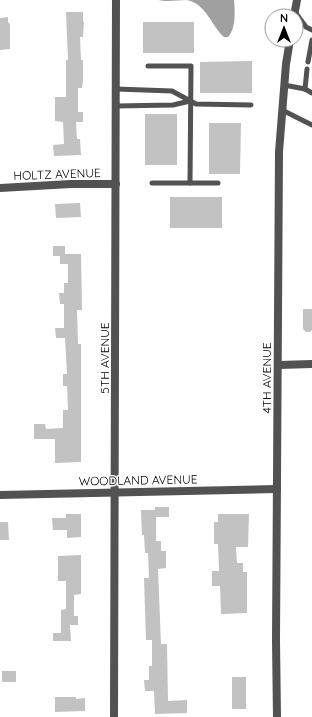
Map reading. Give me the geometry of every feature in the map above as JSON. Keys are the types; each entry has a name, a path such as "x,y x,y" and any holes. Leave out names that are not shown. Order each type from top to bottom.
{"street":[{"name":"5TH AVENUE","path":"114,717 114,492 116,462 116,0"},
{"name":"4TH AVENUE","path":"277,717 279,152 284,85 289,48"},
{"name":"HOLTZ AVENUE","path":"0,188 71,184 116,184"},
{"path":"279,365 312,364"},
{"name":"WOODLAND AVENUE","path":"0,495 277,489"}],"lane":[{"path":"308,62 312,40"},
{"path":"148,66 190,66 190,183"},
{"path":"305,89 307,69"},
{"path":"284,85 305,89 312,93"},
{"path":"116,89 172,91 196,104 251,105"},
{"path":"116,106 173,105 190,101"},
{"path":"282,110 312,125"},
{"path":"152,183 218,183"}],"shaded area":[{"path":"158,0 187,0 168,1"},
{"path":"187,0 234,0 235,14 231,34 228,37 224,37 204,10 194,2"}],"building":[{"path":"66,12 83,12 83,37 80,37 81,60 83,60 83,81 82,88 78,88 78,112 83,112 83,122 76,122 77,139 80,139 81,155 54,156 53,145 64,144 63,122 55,121 55,97 66,97 66,60 68,60"},
{"path":"8,17 8,22 10,24 10,49 0,50 0,18"},
{"path":"143,22 194,22 194,53 143,53"},
{"path":"252,61 252,93 200,93 200,62"},
{"path":"145,114 177,114 177,165 145,165"},
{"path":"209,123 241,123 240,174 209,174"},
{"path":"170,197 222,197 222,228 170,228"},
{"path":"80,203 81,217 56,218 55,204"},
{"path":"53,246 65,246 65,254 81,254 82,310 77,310 78,344 81,344 81,462 55,463 55,439 34,439 34,424 45,424 46,429 63,428 63,410 68,410 67,386 63,386 63,374 67,374 65,338 56,338 55,328 64,328 64,304 60,304 59,293 64,293 64,283 68,283 68,264 60,264 60,256 53,256"},
{"path":"303,309 312,309 312,330 310,332 306,332 303,329"},
{"path":"155,507 169,507 169,517 156,517 156,541 161,541 161,551 166,551 166,568 158,569 161,644 167,644 168,701 187,700 187,713 155,714 154,691 145,691 144,680 149,680 149,666 152,666 152,640 146,640 144,578 149,578 148,553 145,553 144,535 142,535 141,510 155,510"},
{"path":"66,514 81,514 81,537 67,538 67,530 53,530 52,518 66,518"},
{"path":"218,514 249,514 248,547 236,547 237,563 243,563 243,572 247,572 247,613 221,614 220,586 212,586 212,571 219,571 218,544 214,544 214,522 218,522"},
{"path":"0,522 8,522 9,540 0,540"},
{"path":"81,555 81,594 74,595 74,616 78,616 78,625 70,625 71,641 53,641 53,633 61,633 61,610 66,609 66,581 58,581 58,556"},
{"path":"2,671 16,671 16,682 2,682"},
{"path":"232,677 246,677 246,709 232,709"},
{"path":"55,697 76,697 76,699 85,698 85,711 55,712"}]}
